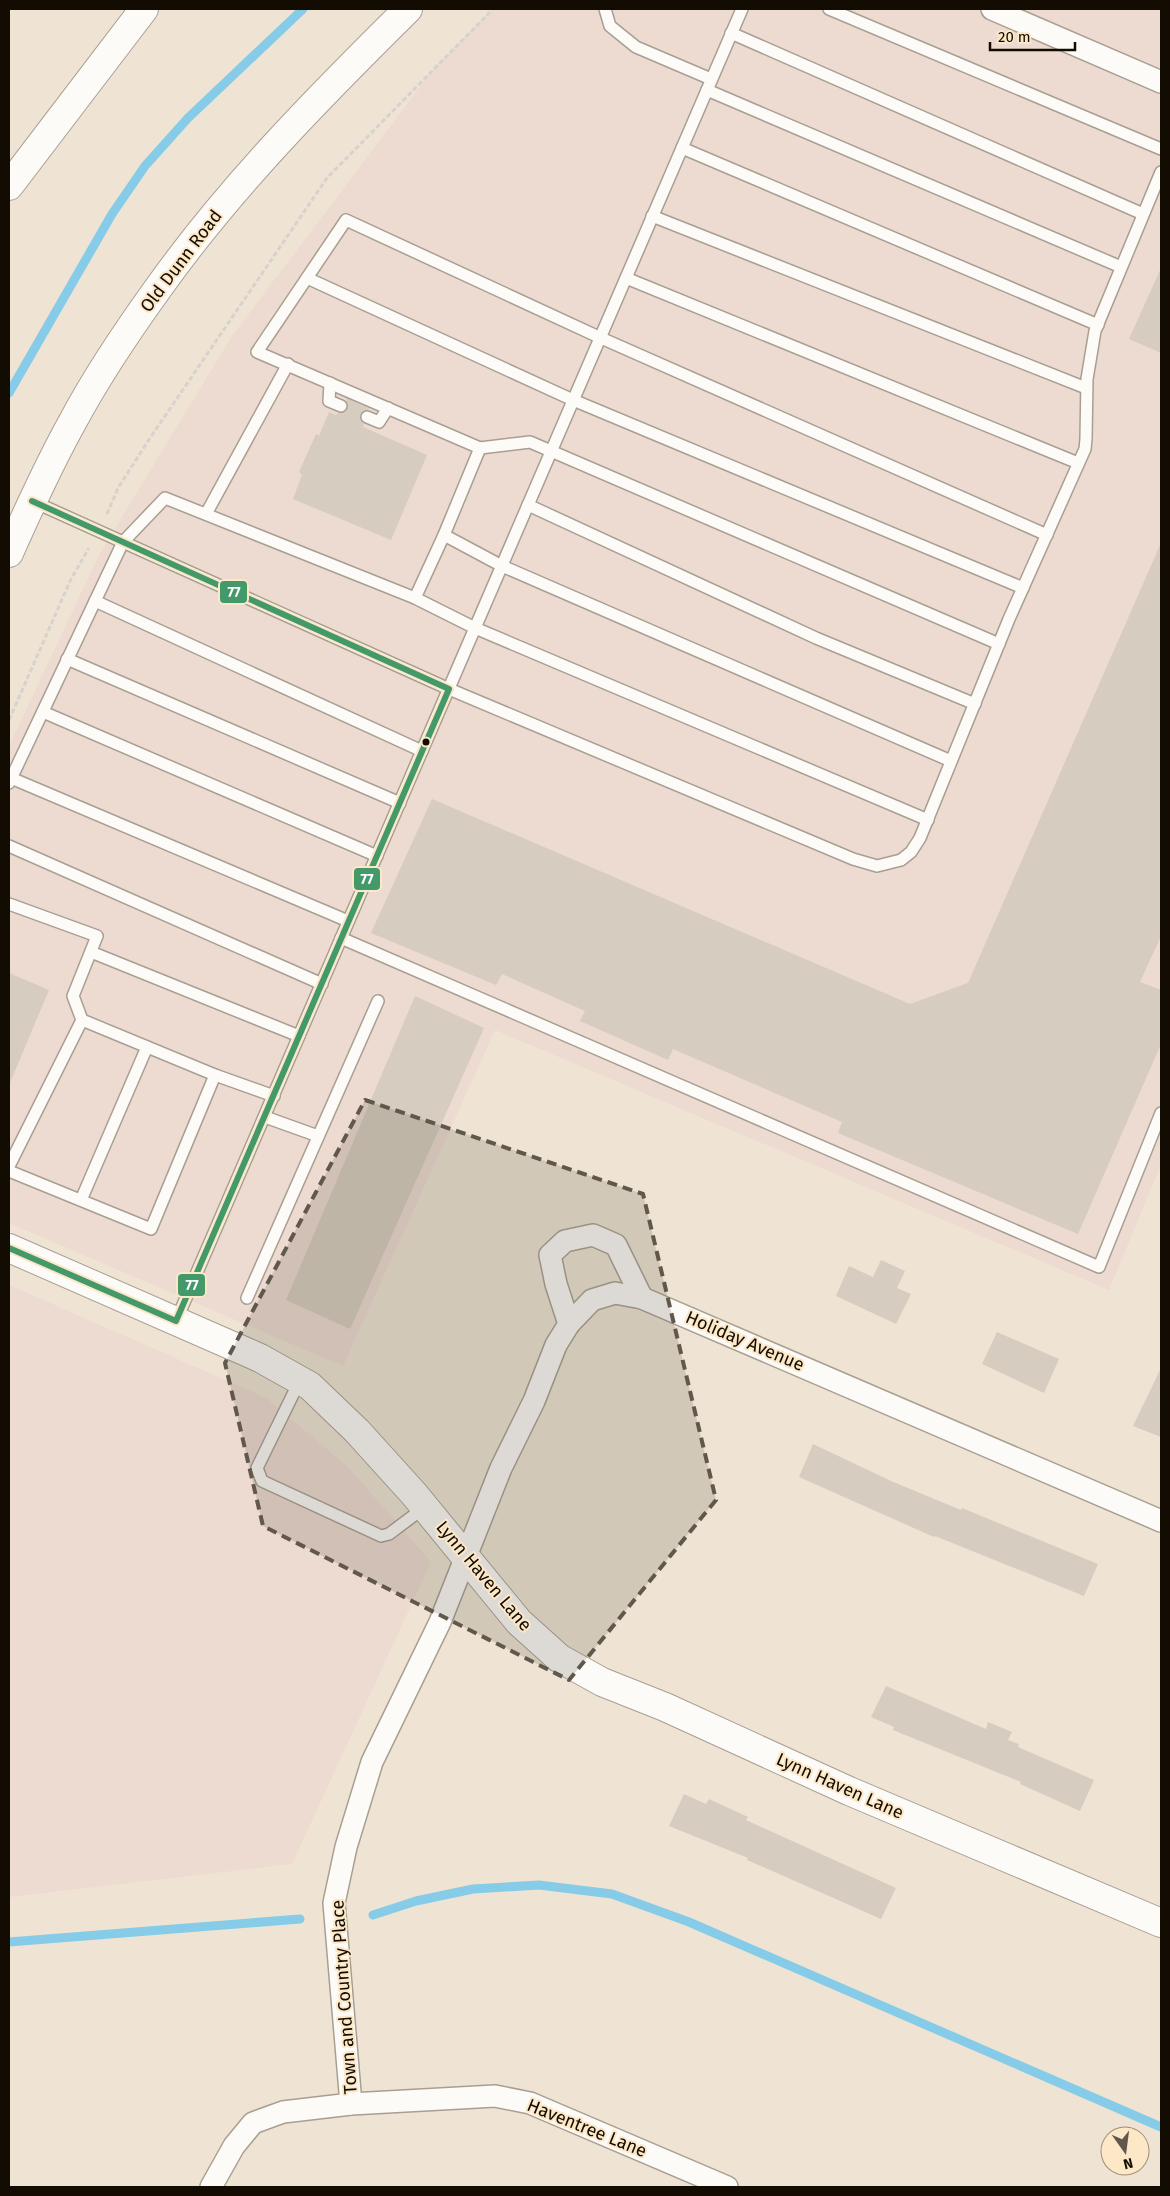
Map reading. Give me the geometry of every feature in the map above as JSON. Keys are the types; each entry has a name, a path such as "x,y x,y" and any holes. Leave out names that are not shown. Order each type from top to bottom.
{"street":[{"path":"9,186 144,9"},
{"name":"Old Dunn Road","path":"9,553 32,501 73,420 112,356 159,286 205,227 261,162 408,9"},
{"path":"992,9 1161,82"},
{"path":"568,1324 556,1284 550,1255 564,1241 593,1235 616,1245 642,1298"},
{"name":"Lynn Haven Lane","path":"9,1248 260,1358 310,1386 357,1431 425,1507 519,1622 559,1658 602,1682 664,1707 849,1791 1161,1923"},
{"name":"Holiday Avenue","path":"467,1558 501,1468 534,1400 556,1345 568,1324 592,1300 615,1293 642,1298 1161,1521"},
{"name":"Town and Country Place","path":"211,2187 234,2146 253,2123 283,2112 351,2104 334,1903 346,1847 372,1762 403,1694 440,1622 467,1558"},
{"name":"Haventree Lane","path":"351,2104 495,2096 530,2103 727,2187"}],"lane":[{"path":"605,9 610,26 636,47 711,79"},
{"path":"176,1321 742,9"},
{"path":"829,9 1161,149"},
{"path":"731,33 1143,214"},
{"path":"707,90 1121,266"},
{"path":"682,148 1098,325"},
{"path":"32,501 449,689 854,858 877,866 902,860 920,838 928,820 999,644 1078,463 1086,439 1086,388 1098,325 1161,172"},
{"path":"652,216 1086,388"},
{"path":"999,644 530,442 480,448 257,352 346,220 601,338 1047,535"},
{"path":"307,278 574,400 1023,588"},
{"path":"626,278 1078,463"},
{"path":"206,514 288,364"},
{"path":"330,383 328,401 341,406"},
{"path":"367,417 379,422 388,408"},
{"path":"415,598 444,535 480,448"},
{"path":"348,921 10,780 123,542 164,498 415,598 475,628 928,820"},
{"path":"528,505 816,638 975,704"},
{"path":"444,535 502,566 951,760"},
{"path":"95,601 422,751"},
{"path":"67,659 400,803"},
{"path":"43,712 377,856"},
{"path":"9,846 322,984"},
{"path":"9,904 97,936 73,996 82,1020 215,1075 274,1096"},
{"path":"341,938 1098,1267 1161,1113"},
{"path":"91,952 299,1036"},
{"path":"247,1298 378,1001"},
{"path":"9,1166 82,1020"},
{"path":"81,1200 147,1047"},
{"path":"9,1171 151,1229 215,1075"},
{"path":"264,1117 318,1136"},
{"path":"300,1380 257,1468 262,1481 381,1536 389,1534 425,1507"}],"path":[{"path":"113,504 118,488 150,438 327,178 493,9"},
{"path":"9,720 71,579 82,560"}],"highlighted area":[{"path":"365,1100 643,1194 716,1500 569,1680 263,1526 225,1363"}],"shaded area":[{"path":"493,9 1161,9 1161,1165 1109,1290 495,1030 343,1366 9,1223 9,746 100,553 232,336 432,71"},
{"path":"9,1285 266,1398 348,1467 431,1562 292,1864 9,1897"}],"building":[{"path":"1161,268 1161,353 1129,339"},
{"path":"346,398 370,409 363,411 360,415 361,421 364,424 363,427 427,455 391,540 293,499 302,475 299,472 316,434 319,436 329,412 336,415 346,412 348,406"},
{"path":"1161,543 1161,936 1140,982 1161,990 1161,1044 1078,1234 838,1133 842,1122 673,1049 668,1060 580,1021 585,1011 502,974 496,985 371,933 432,799 910,1004 968,983"},
{"path":"9,973 49,990 9,1085"},
{"path":"415,996 484,1028 350,1329 286,1300"},
{"path":"881,1260 905,1271 897,1288 911,1294 896,1324 836,1296 849,1266 873,1277"},
{"path":"997,1332 1059,1359 1044,1393 982,1364"},
{"path":"1161,1368 1161,1437 1133,1426"},
{"path":"813,1444 891,1481 1098,1564 1084,1596 934,1537 799,1477"},
{"path":"886,1686 986,1729 988,1722 1012,1732 1008,1740 1019,1744 1018,1747 1094,1780 1080,1811 1020,1784 1021,1782 893,1730 894,1727 871,1717"},
{"path":"684,1794 706,1804 709,1799 748,1817 746,1820 896,1888 881,1919 747,1860 748,1858 669,1826"}],"waterway":[{"path":"9,393 112,214 145,166 188,118 303,9"},
{"path":"373,1915 416,1901 473,1889 539,1885 612,1894 689,1922 1161,2127"},
{"path":"9,1942 300,1919"}],"transit line":[{"name":"77","path":"9,1248 176,1321 449,689 32,501"}]}
